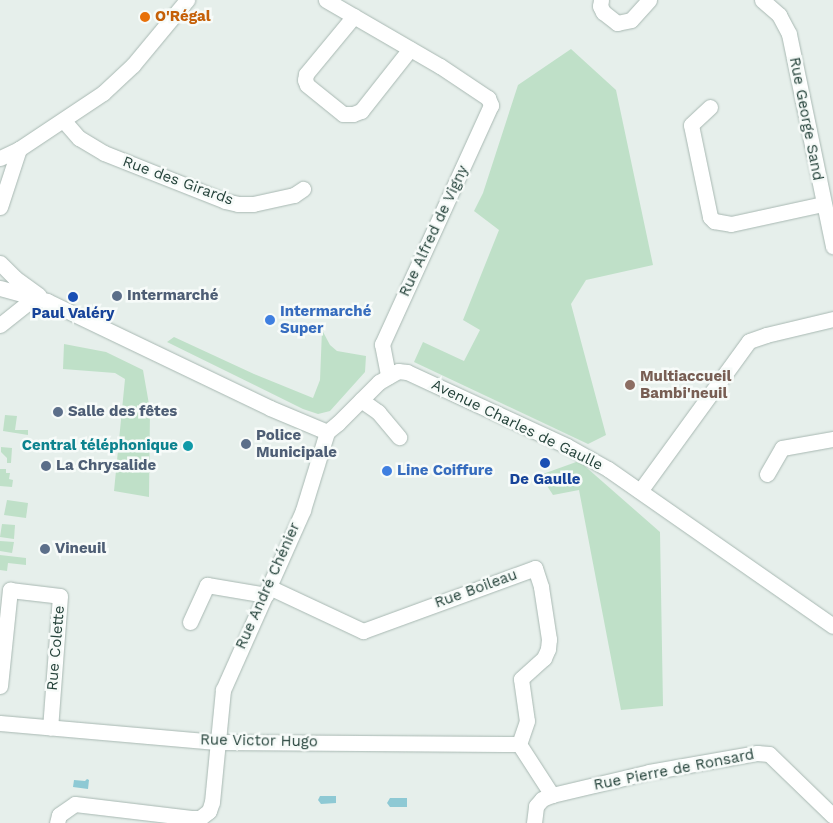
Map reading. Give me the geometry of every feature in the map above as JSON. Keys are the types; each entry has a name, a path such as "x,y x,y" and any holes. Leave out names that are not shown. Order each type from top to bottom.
{"street":[{"path":"0,158 19,149 90,104 128,70 187,0"},
{"path":"326,0 354,16 410,48 361,111 353,114 343,114 307,85 305,80 306,74 354,16"},
{"path":"601,0 600,6 603,12 617,23 631,20 649,0"},
{"name":"Rue George Sand","path":"762,0 779,15 789,34 833,247"},
{"name":"Rue Alfred de Vigny","path":"388,376 382,344 491,105 488,98 410,48"},
{"path":"710,107 691,125 710,217 714,221 731,224 823,204"},
{"name":"Rue des Girards","path":"64,121 78,138 104,153 225,201 238,204 253,204 294,195 303,189"},
{"path":"0,207 19,149"},
{"path":"0,263 40,300"},
{"path":"0,288 40,300 270,408 327,432 374,385 388,376"},
{"path":"0,325 40,300"},
{"path":"640,491 749,341 833,319"},
{"name":"Avenue Charles de Gaulle","path":"388,376 398,372 407,372 567,446 608,469 833,626"},
{"path":"361,400 378,412 399,437"},
{"name":"Rue André Chénier","path":"126,817 200,818 209,811 212,802 219,742 223,690 303,510 327,432"},
{"path":"767,474 782,448 833,439"},
{"name":"Rue Boileau","path":"268,591 363,631 535,568 541,587 549,639 548,649 544,658 521,679 527,721 519,744"},
{"path":"190,622 207,585 268,591"},
{"name":"Rue Colette","path":"0,686 10,590 60,596 50,728"},
{"name":"Rue Victor Hugo","path":"0,724 219,742 519,744"},
{"path":"519,744 552,795 542,799 536,806 533,813 534,823"},
{"name":"Rue Pierre de Ronsard","path":"552,795 649,772 749,755 769,754 833,816"},
{"path":"57,823 59,815 76,804 126,817"}],"green space":[{"path":"571,49 616,90 653,265 586,280 571,304 606,435 588,444 414,362 423,342 464,361 480,330 463,320 499,230 474,211 483,193 518,85"},
{"path":"322,330 330,345 337,351 366,356 365,372 330,411 318,414 303,409 167,342 174,337 254,374 313,398 320,380"},
{"path":"64,344 106,352 143,370 150,410 149,497 114,491 125,379 115,373 63,369"},
{"path":"5,415 17,416 15,430 28,430 28,435 3,431"},
{"path":"1,447 12,448 11,463 7,463 7,458 1,452"},
{"path":"579,461 660,532 663,706 621,710 579,490 553,495 540,475"},
{"path":"0,469 6,469 6,473 10,473 9,479 13,480 12,487 0,486"},
{"path":"7,500 28,503 26,518 4,515"},
{"path":"2,524 15,525 14,539 0,537"},
{"path":"0,541 14,542 12,553 0,551"},
{"path":"0,555 26,558 26,565 8,563 7,571 0,570"}],"water":[{"path":"74,780 85,781 89,780 88,789 73,787"},
{"path":"320,796 336,796 336,803 321,804 318,800"},
{"path":"390,798 407,798 407,807 390,807 387,803"}],"place":[{"name":"O'Régal","path":"145,17"},
{"name":"Intermarché","path":"117,296"},
{"name":"Paul Valéry","path":"73,297"},
{"name":"Intermarché Super","path":"270,320"},
{"name":"Multiaccueil Bambi'neuil","path":"630,385"},
{"name":"Salle des fêtes","path":"58,412"},
{"name":"Police Municipale","path":"246,444"},
{"name":"Central téléphonique","path":"188,446"},
{"name":"De Gaulle","path":"545,463"},
{"name":"La Chrysalide","path":"46,466"},
{"name":"Line Coiffure","path":"387,471"},
{"name":"Vineuil","path":"45,549"}]}
